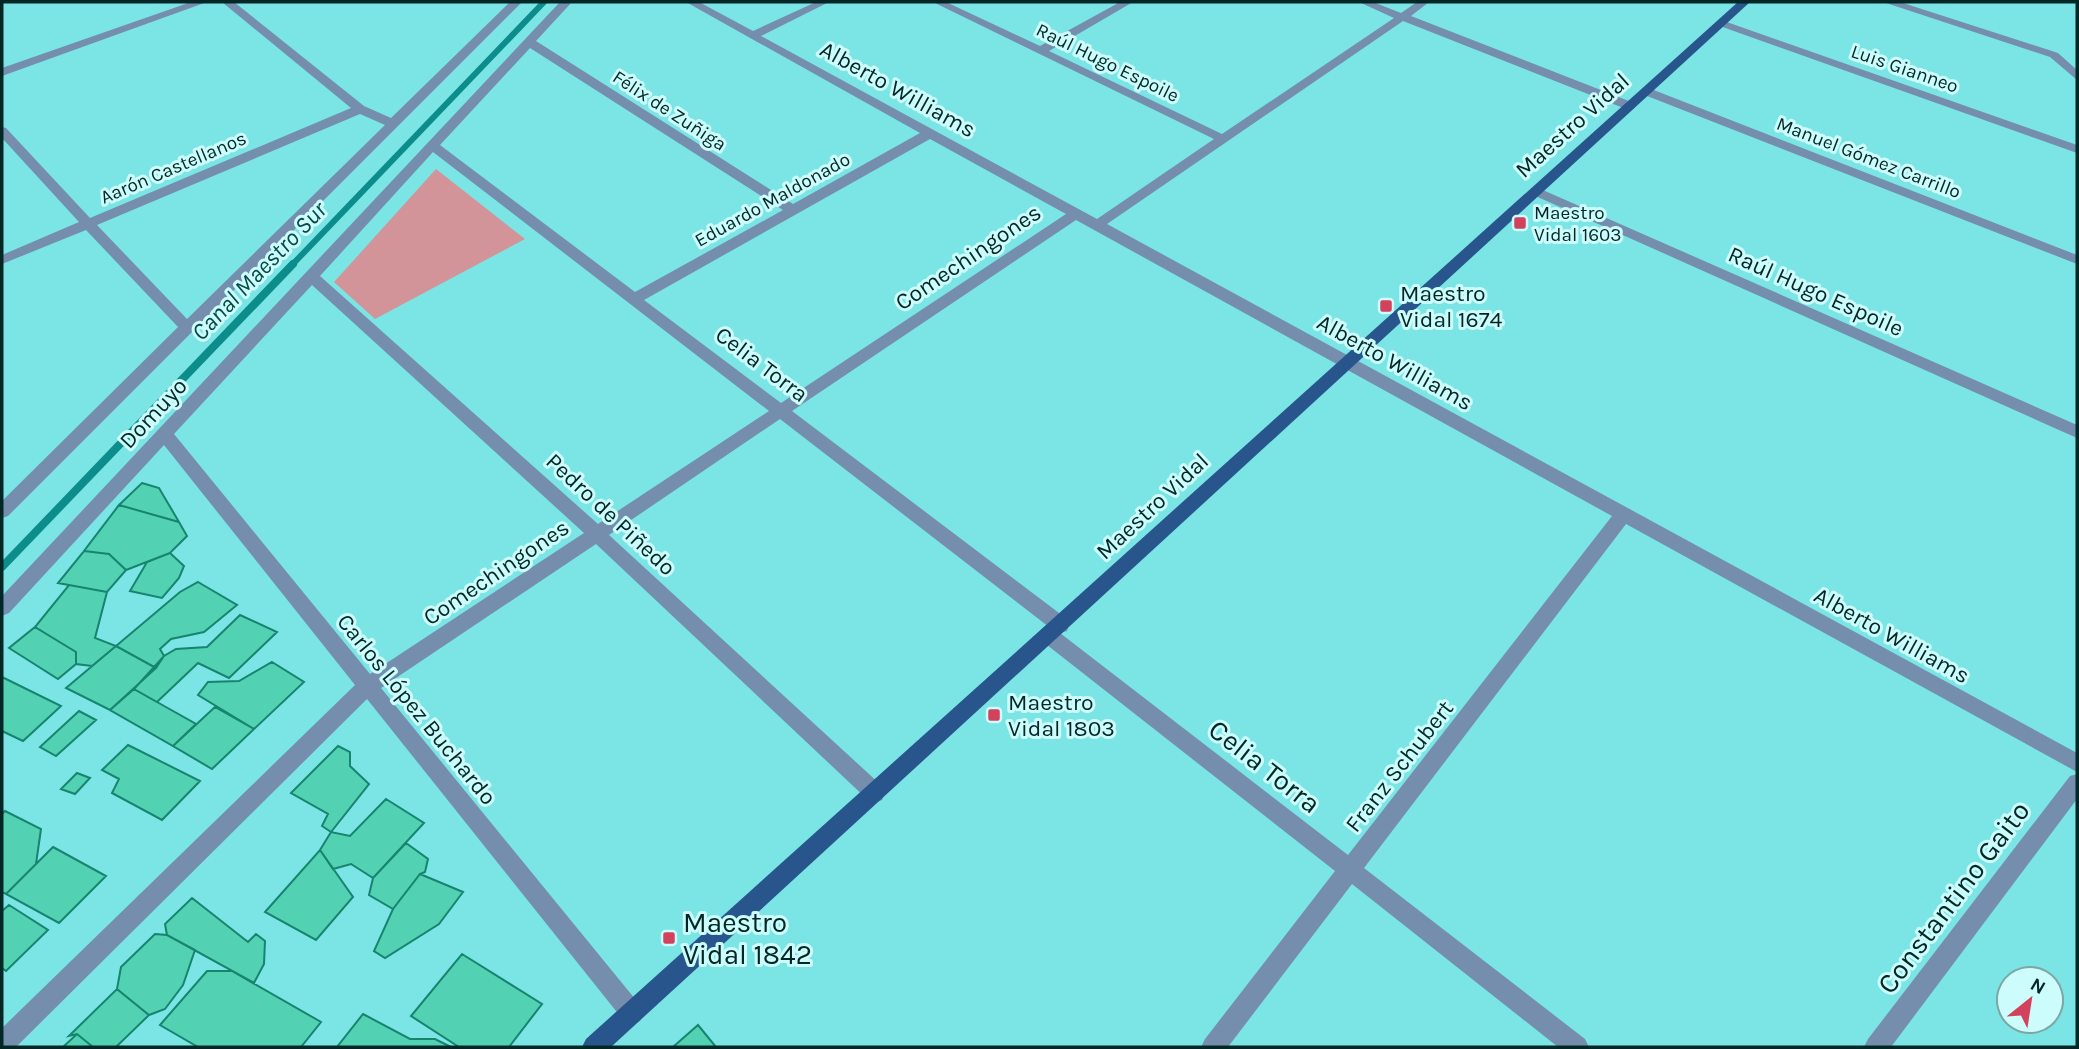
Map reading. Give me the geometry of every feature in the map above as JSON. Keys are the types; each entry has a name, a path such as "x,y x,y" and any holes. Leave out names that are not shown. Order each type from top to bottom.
{"main road":[{"name":"Maestro Vidal","path":"594,1047 1744,2"}],"street":[{"path":"2,72 201,2"},
{"path":"228,2 360,109 394,124"},
{"name":"Domuyo","path":"2,511 516,2"},
{"name":"Domuyo","path":"2,608 566,2"},
{"name":"Alberto Williams","path":"691,2 2077,762"},
{"path":"752,36 824,2"},
{"name":"Raúl Hugo Espoile","path":"938,2 1223,139"},
{"path":"1040,51 1128,2"},
{"path":"1364,2 1630,106"},
{"path":"1097,225 1424,2"},
{"path":"1889,2 2053,55 2077,54"},
{"name":"Luis Gianneo","path":"1721,23 2077,149"},
{"name":"Félix de Zuñiga","path":"528,41 792,210"},
{"path":"2053,55 2077,76"},
{"name":"Manuel Gómez Carrillo","path":"1646,90 2077,260"},
{"name":"Aarón Castellanos","path":"2,260 360,109"},
{"path":"2,131 86,225 176,319 188,327"},
{"name":"Eduardo Maldonado","path":"634,299 930,133"},
{"name":"Celia Torra","path":"432,145 780,411 1350,870 1577,1047"},
{"name":"Raúl Hugo Espoile","path":"1536,191 2077,432"},
{"name":"Comechingones","path":"2,1044 341,709 368,687 1077,213"},
{"name":"Pedro de Piñedo","path":"311,276 597,534 875,793"},
{"name":"Carlos López Buchardo","path":"165,435 632,1013"},
{"name":"Franz Schubert","path":"1213,1047 1624,514"},
{"name":"Constantino Gaito","path":"1876,1047 2077,783"}],"shaded area":[{"path":"436,169 525,239 375,319 334,282"}],"building":[{"path":"142,483 159,488 179,522 119,505"},
{"path":"119,505 179,522 187,536 170,553 126,570 109,554 84,551"},
{"path":"84,551 109,554 126,570 107,592 58,583"},
{"path":"170,553 184,566 179,578 162,598 130,591 147,562"},
{"path":"198,582 237,605 204,632 171,639 160,649 164,656 156,668 116,646 180,592"},
{"path":"69,585 107,592 95,638 116,646 92,666 76,664 76,652 35,627"},
{"path":"240,615 277,632 229,678 198,663 157,702 134,689 164,656 176,649 207,647"},
{"path":"35,627 76,652 76,664 58,679 9,648"},
{"path":"116,646 156,668 110,710 66,688"},
{"path":"272,662 304,682 254,729 198,695 208,682 239,681"},
{"path":"2,677 61,706 23,741 2,731"},
{"path":"134,689 196,724 173,746 110,710"},
{"path":"215,707 254,729 212,769 173,746"},
{"path":"79,711 96,720 56,756 40,747"},
{"path":"128,745 200,781 162,820 112,793 119,779 102,770"},
{"path":"338,746 350,752 350,766 369,784 331,832 322,826 328,814 291,793"},
{"path":"77,773 90,778 75,794 61,789"},
{"path":"386,799 424,823 373,878 351,864 333,869 320,850 331,832 350,836"},
{"path":"5,811 41,829 36,864 6,894 2,892 2,814"},
{"path":"406,843 428,859 425,872 420,874 393,909 369,895 373,878"},
{"path":"53,847 106,876 59,923 6,894"},
{"path":"320,850 353,897 316,940 265,912"},
{"path":"420,874 463,892 439,924 385,958 374,951 393,909"},
{"path":"192,898 248,942 256,934 265,941 264,964 254,983 167,935 165,924"},
{"path":"9,905 48,930 6,971 2,968 2,911"},
{"path":"155,934 167,935 195,950 183,985 165,1009 149,1015 117,989 121,967"},
{"path":"462,954 542,1004 509,1047 459,1047 411,1016"},
{"path":"207,971 232,971 321,1022 301,1047 198,1047 160,1025"},
{"path":"117,989 149,1015 116,1047 93,1047 77,1034 69,1036"},
{"path":"363,1014 410,1039 435,1039 451,1047 337,1047"},
{"path":"698,1025 716,1047 673,1047"},
{"path":"77,1034 93,1047 63,1047"}],"waterway":[{"name":"Canal Maestro Sur","path":"291,266 544,2"},
{"name":"Canal Maestro Sur","path":"2,567 293,264"}],"place":[{"name":"Maestro Vidal 1603","path":"1520,223"},
{"name":"Maestro Vidal 1674","path":"1386,306"},
{"name":"Maestro Vidal 1803","path":"994,715"},
{"name":"Maestro Vidal 1842","path":"669,938"}]}
